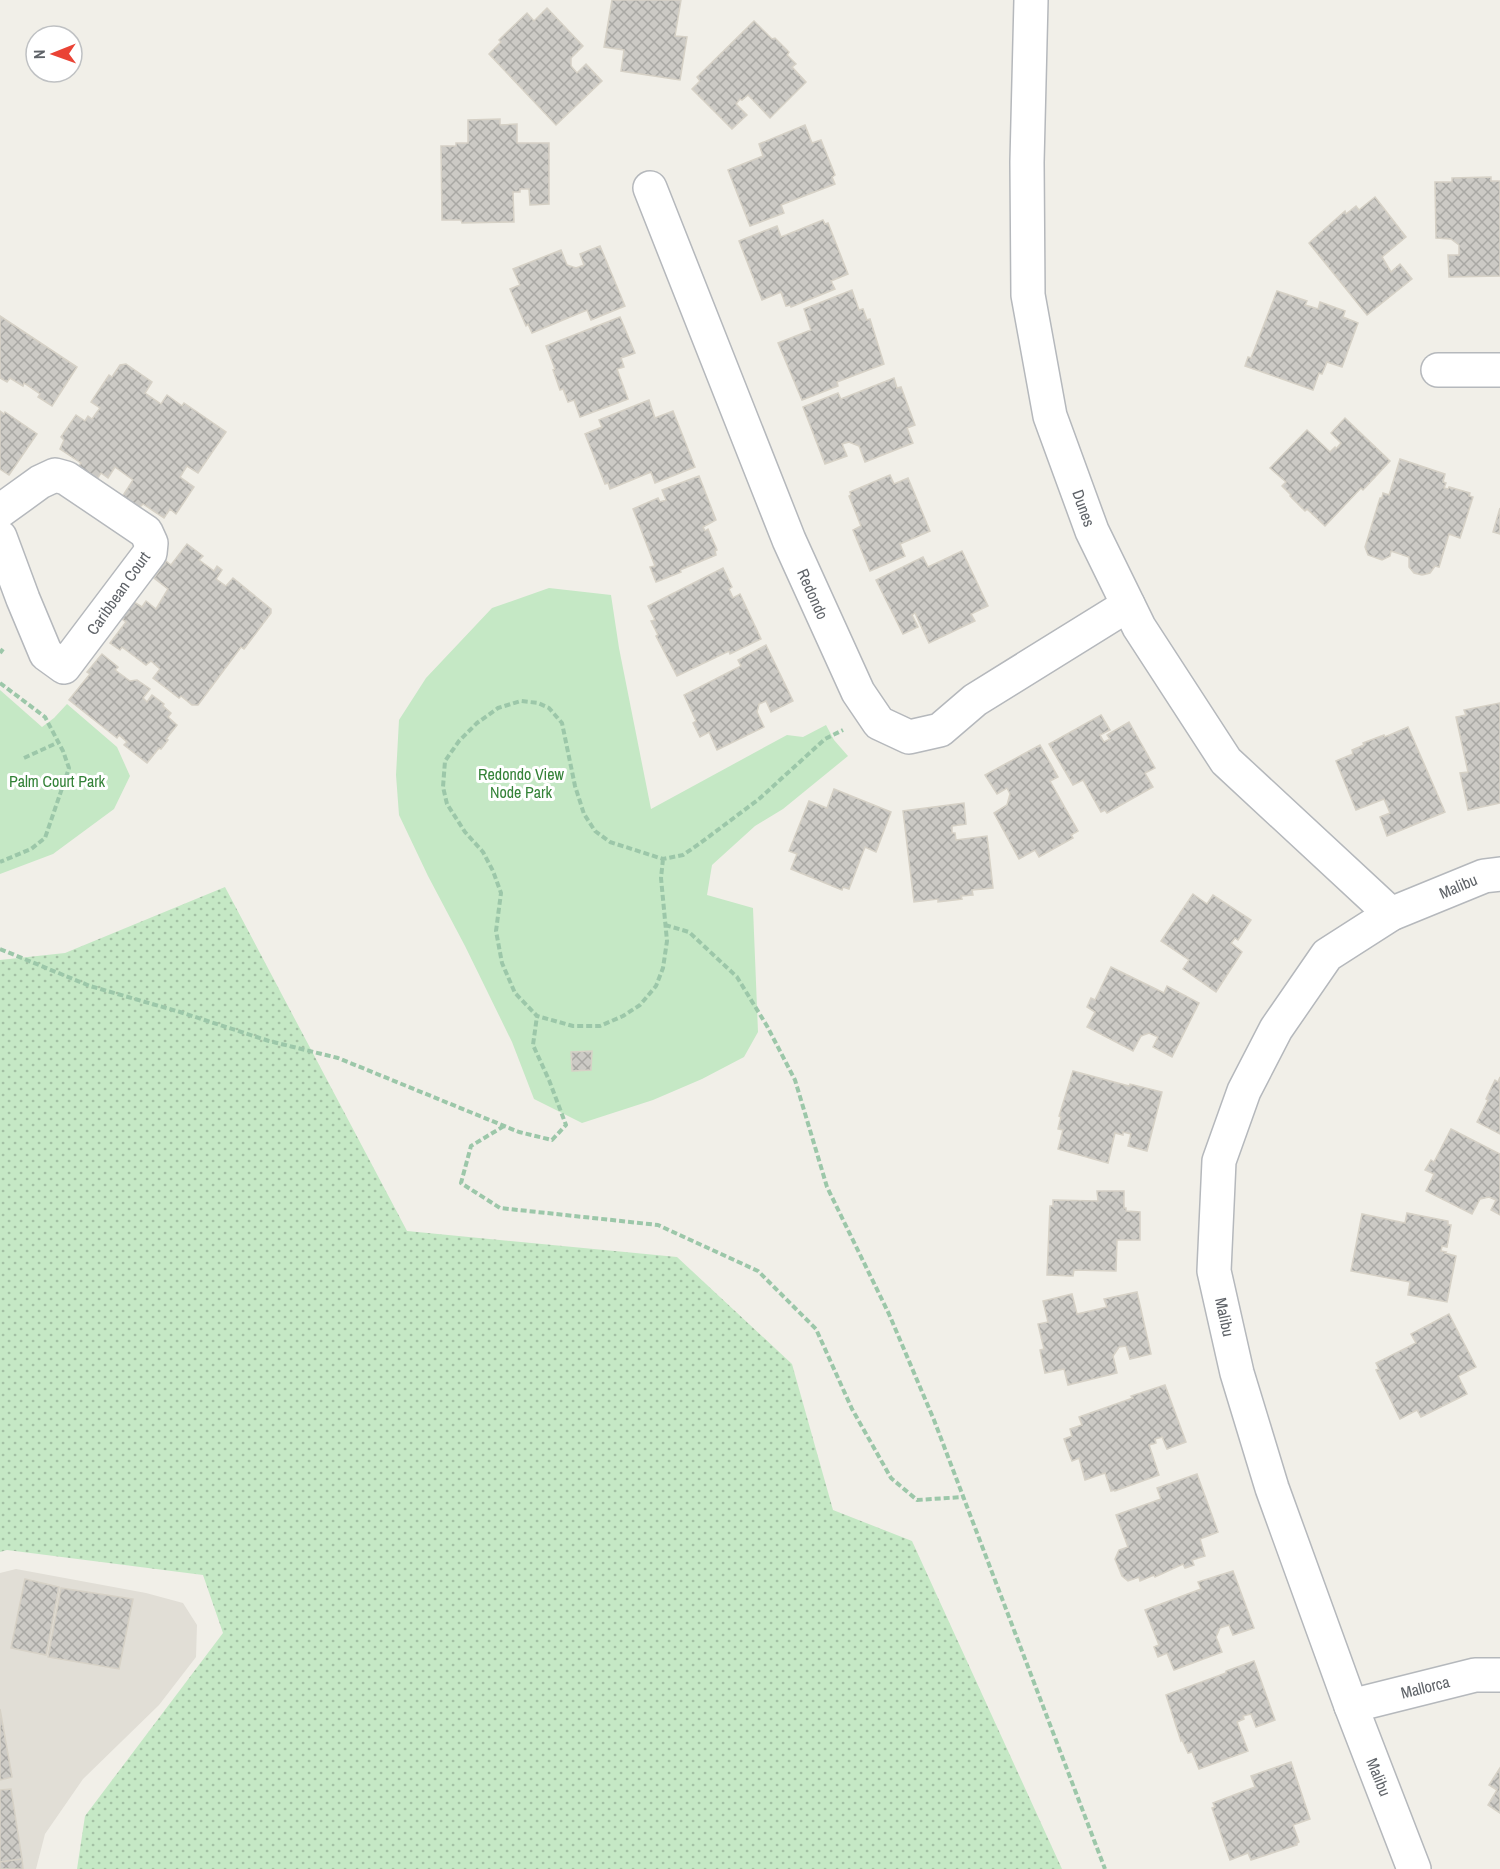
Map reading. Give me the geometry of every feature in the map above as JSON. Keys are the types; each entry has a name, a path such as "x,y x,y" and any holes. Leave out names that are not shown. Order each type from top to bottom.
{"street":[{"name":"Dunes","path":"1031,0 1027,162 1028,295 1050,416 1092,531 1139,627 1226,761 1391,914"},
{"name":"Redondo","path":"650,188 789,540 858,692 879,723 909,737 940,730 975,700 1128,605"},
{"path":"1438,370 1500,370"},
{"name":"Caribbean Court","path":"0,511 40,482 55,475 66,478 146,532 151,543 150,554 64,667 46,654 11,604"},
{"path":"0,537 11,604"},
{"name":"Malibu","path":"1414,1869 1351,1706 1272,1488 1237,1373 1214,1271 1219,1161 1244,1091 1276,1029 1327,955 1391,914 1484,876 1500,874"},
{"name":"Mallorca","path":"1351,1706 1475,1675 1500,1675"}],"path":[{"path":"0,683 45,717 59,742 69,768 45,838 31,849 0,862"},
{"path":"663,860 661,878 667,941 663,968 656,986 640,1005 623,1016 600,1026 573,1026 537,1016 514,993 502,963 496,931 501,893 494,871 483,852 465,832 447,804 443,787 445,760 459,741 477,723 498,708 521,700 549,708 562,723 575,786 584,814 595,831 610,842 663,860 682,855 699,844 759,799 825,739 873,714"},
{"path":"24,758 59,742"},
{"path":"665,925 689,932 737,977 767,1026 795,1080 827,1186 889,1314 934,1420 1105,1869"},
{"path":"0,949 90,986 268,1041 338,1058 519,1132 552,1140 566,1125 533,1045 537,1016"},
{"path":"504,1126 471,1146 461,1183 500,1208 658,1225 758,1271 816,1329 852,1409 891,1478 917,1500 963,1497"}],"shaded area":[{"path":"16,1569 146,1593 183,1603 197,1625 196,1657 159,1705 83,1779 45,1834 36,1869 0,1869 0,1573"}],"green space":[{"name":"Redondo View Node Park","path":"549,588 611,595 619,648 651,809 787,735 803,737 826,725 834,740 848,756 783,809 755,826 712,865 707,895 753,908 758,1032 744,1057 702,1079 653,1100 582,1123 534,1099 512,1042 399,815 396,775 399,720 426,678 492,608"},
{"name":"Palm Court Park","path":"0,690 42,727 67,704 117,747 130,776 114,809 53,854 0,874"},
{"path":"225,887 407,1231 677,1257 792,1364 833,1510 912,1541 1062,1869 77,1869 85,1816 223,1633 203,1575 7,1550 0,1552 0,960 65,953"}],"building":[{"path":"612,0 681,0 675,36 687,37 680,80 621,71 624,50 604,47"},
{"path":"547,8 583,46 571,58 571,66 577,73 586,64 602,81 556,125 489,54 501,42 499,40 527,13 534,21"},
{"path":"754,21 789,52 787,55 796,64 792,67 806,82 770,118 748,95 740,99 736,104 747,115 732,129 692,89 700,81 697,77"},
{"path":"500,119 500,125 517,124 517,143 549,143 549,204 530,205 529,189 520,189 520,192 513,192 514,222 462,223 461,220 442,220 441,146 468,143 468,120"},
{"path":"805,125 812,143 821,140 835,175 832,177 835,184 781,205 784,213 750,226 728,170 763,156 759,144"},
{"path":"1491,177 1491,181 1500,181 1500,276 1449,277 1448,255 1459,255 1459,245 1451,239 1436,238 1435,182 1452,182 1452,178"},
{"path":"1375,197 1406,237 1382,257 1391,272 1400,264 1412,279 1367,315 1309,243 1345,211 1346,214 1356,206 1359,210"},
{"path":"823,220 825,224 828,223 848,274 831,281 835,289 791,307 786,306 781,292 762,300 739,241 777,226 781,237"},
{"path":"600,246 625,306 591,320 587,310 532,333 528,324 526,326 510,289 520,285 513,269 561,250 567,265 576,268 584,265 580,254"},
{"path":"852,290 859,310 863,309 867,320 870,319 884,364 837,382 838,386 802,400 778,343 811,330 804,309"},
{"path":"1277,291 1307,301 1305,305 1318,309 1320,302 1345,311 1343,317 1358,323 1342,367 1327,362 1322,374 1319,373 1313,390 1245,366 1248,357 1251,358"},
{"path":"0,316 77,367 52,406 38,397 40,394 24,383 23,386 10,378 7,382 0,378"},
{"path":"620,317 635,353 621,358 624,367 617,369 628,399 580,417 574,400 568,402 563,389 560,390 546,346"},
{"path":"126,364 152,382 145,393 161,404 167,395 182,406 184,403 226,432 198,473 187,466 180,477 194,487 176,514 170,509 164,518 143,504 139,508 122,497 133,480 115,467 108,478 101,473 97,479 78,467 81,463 60,449 64,440 61,437 76,415 85,421 88,416 92,419 100,408 91,402 109,375 112,377 120,365"},
{"path":"894,378 897,388 901,387 915,425 907,428 913,443 865,462 859,446 849,442 842,444 847,456 825,464 803,407 838,393 841,399"},
{"path":"649,400 655,418 673,411 695,467 655,483 651,472 610,489 608,483 605,484 585,434 602,427 599,420"},
{"path":"0,411 37,434 9,475 0,469"},
{"path":"1345,418 1390,461 1325,526 1290,496 1282,486 1286,482 1270,468 1307,430 1330,452 1335,447 1336,449 1341,443 1331,433"},
{"path":"1400,459 1445,474 1444,488 1449,487 1470,493 1469,496 1473,497 1460,538 1449,534 1439,567 1435,566 1430,573 1422,575 1414,573 1409,567 1409,557 1391,551 1390,556 1382,560 1368,555 1365,547 1380,498 1383,493 1389,495"},
{"path":"890,475 894,484 908,478 930,531 900,544 905,556 870,571 853,530 861,526 849,496 850,492"},
{"path":"699,476 716,520 703,527 705,531 708,529 717,550 716,555 656,582 650,567 655,566 633,509 658,498 660,502 666,500 662,490"},
{"path":"1500,508 1500,534 1493,532"},
{"path":"187,544 203,556 199,560 214,571 217,566 222,570 216,579 226,586 233,578 271,609 271,613 244,649 241,647 198,705 192,705 181,696 179,698 153,678 160,669 151,661 146,665 122,647 120,650 110,643 126,622 122,619 134,602 142,607 146,601 156,609 168,589 154,578 166,561 171,565"},
{"path":"962,551 988,606 971,614 975,621 929,643 915,613 912,615 918,627 903,634 876,580 923,557 928,567"},
{"path":"723,568 732,587 729,589 733,598 740,594 761,639 730,654 729,651 677,676 656,636 658,635 651,621 655,620 648,606"},
{"path":"766,645 793,701 771,712 766,701 759,704 757,712 764,727 717,750 709,732 700,737 693,723 696,721 684,695 741,666 738,660"},
{"path":"102,654 118,667 115,670 130,681 137,680 150,689 143,698 147,702 152,695 164,704 163,706 171,713 168,717 177,725 161,749 159,748 147,763 124,745 127,742 119,735 117,738 69,700 90,674 87,672"},
{"path":"1500,703 1500,803 1468,810 1460,773 1468,772 1456,717 1466,715 1464,710"},
{"path":"1101,715 1110,730 1100,735 1104,742 1110,739 1107,735 1129,722 1155,768 1145,773 1153,787 1107,813 1105,810 1101,812 1083,780 1073,785 1049,744"},
{"path":"1408,727 1445,812 1387,836 1380,817 1390,813 1384,799 1356,810 1336,761 1353,754 1352,750 1364,745 1363,743"},
{"path":"1040,745 1058,777 1050,781 1078,831 1071,835 1073,838 1039,857 1035,850 1019,859 994,813 1007,805 1010,794 1007,788 997,794 985,775"},
{"path":"834,789 891,812 876,852 865,847 849,889 843,887 842,890 791,869 797,854 789,851 809,801 827,808"},
{"path":"964,803 966,824 952,826 952,833 955,833 956,840 987,836 993,888 972,890 973,895 961,896 962,899 914,902 903,811"},
{"path":"1193,894 1207,904 1213,895 1251,920 1238,940 1235,938 1231,943 1242,952 1216,992 1183,969 1189,960 1161,941"},
{"path":"1111,967 1164,993 1167,986 1199,1003 1172,1057 1153,1047 1158,1037 1149,1033 1141,1036 1133,1051 1087,1027 1095,1012 1087,1007 1091,998 1095,1000"},
{"path":"592,1051 591,1070 572,1071 571,1052"},
{"path":"1073,1071 1162,1092 1147,1151 1128,1146 1131,1134 1123,1132 1123,1135 1115,1133 1108,1163 1058,1149 1063,1130 1058,1129 1061,1117 1059,1116"},
{"path":"1500,1077 1500,1134 1477,1122 1495,1080 1498,1082"},
{"path":"1451,1129 1500,1154 1500,1215 1491,1210 1496,1200 1489,1197 1480,1199 1472,1214 1426,1191 1434,1174 1425,1170 1431,1160 1434,1162"},
{"path":"1097,1191 1124,1191 1126,1211 1140,1212 1140,1240 1117,1240 1116,1271 1074,1270 1073,1276 1047,1275 1050,1206 1053,1206 1053,1200 1098,1201"},
{"path":"1407,1213 1448,1221 1448,1225 1451,1225 1447,1247 1442,1246 1441,1251 1456,1256 1447,1302 1408,1295 1410,1282 1351,1271 1362,1214 1405,1223"},
{"path":"1137,1292 1151,1354 1130,1359 1126,1346 1119,1347 1113,1356 1117,1373 1068,1385 1064,1369 1045,1373 1040,1350 1044,1349 1038,1324 1048,1322 1043,1301 1072,1294 1077,1314 1107,1307 1104,1299"},
{"path":"1449,1314 1476,1367 1458,1376 1467,1394 1421,1417 1417,1410 1400,1419 1376,1370 1379,1369 1376,1363 1416,1343 1411,1334"},
{"path":"1165,1385 1186,1442 1167,1449 1162,1437 1155,1439 1156,1443 1149,1445 1159,1475 1115,1491 1111,1491 1105,1473 1085,1480 1079,1458 1072,1461 1064,1439 1072,1436 1070,1429 1082,1425 1079,1417"},
{"path":"1197,1474 1218,1532 1200,1539 1205,1556 1192,1560 1194,1565 1185,1568 1183,1564 1155,1577 1154,1575 1140,1581 1139,1577 1128,1581 1122,1576 1115,1559 1119,1550 1128,1547 1116,1515 1161,1499 1157,1488"},
{"path":"1233,1571 1254,1628 1233,1635 1229,1625 1220,1628 1216,1637 1222,1652 1174,1670 1167,1653 1158,1657 1154,1647 1159,1645 1145,1610 1201,1589 1198,1582"},
{"path":"25,1579 59,1587 46,1655 11,1648"},
{"path":"61,1588 133,1599 119,1669 48,1657"},
{"path":"1254,1661 1275,1720 1256,1727 1251,1714 1243,1716 1244,1719 1237,1722 1248,1751 1199,1769 1192,1752 1188,1753 1181,1741 1166,1695"},
{"path":"0,1709 12,1777 0,1780"},
{"path":"1291,1762 1310,1819 1293,1825 1299,1842 1297,1845 1251,1860 1248,1853 1230,1860 1212,1808 1215,1807 1213,1803 1255,1787 1251,1776"},
{"path":"1500,1768 1500,1813 1488,1805 1497,1790 1489,1785"},
{"path":"11,1789 22,1859 0,1862 0,1790"},
{"path":"22,1859 23,1869 0,1869 0,1862"}]}
